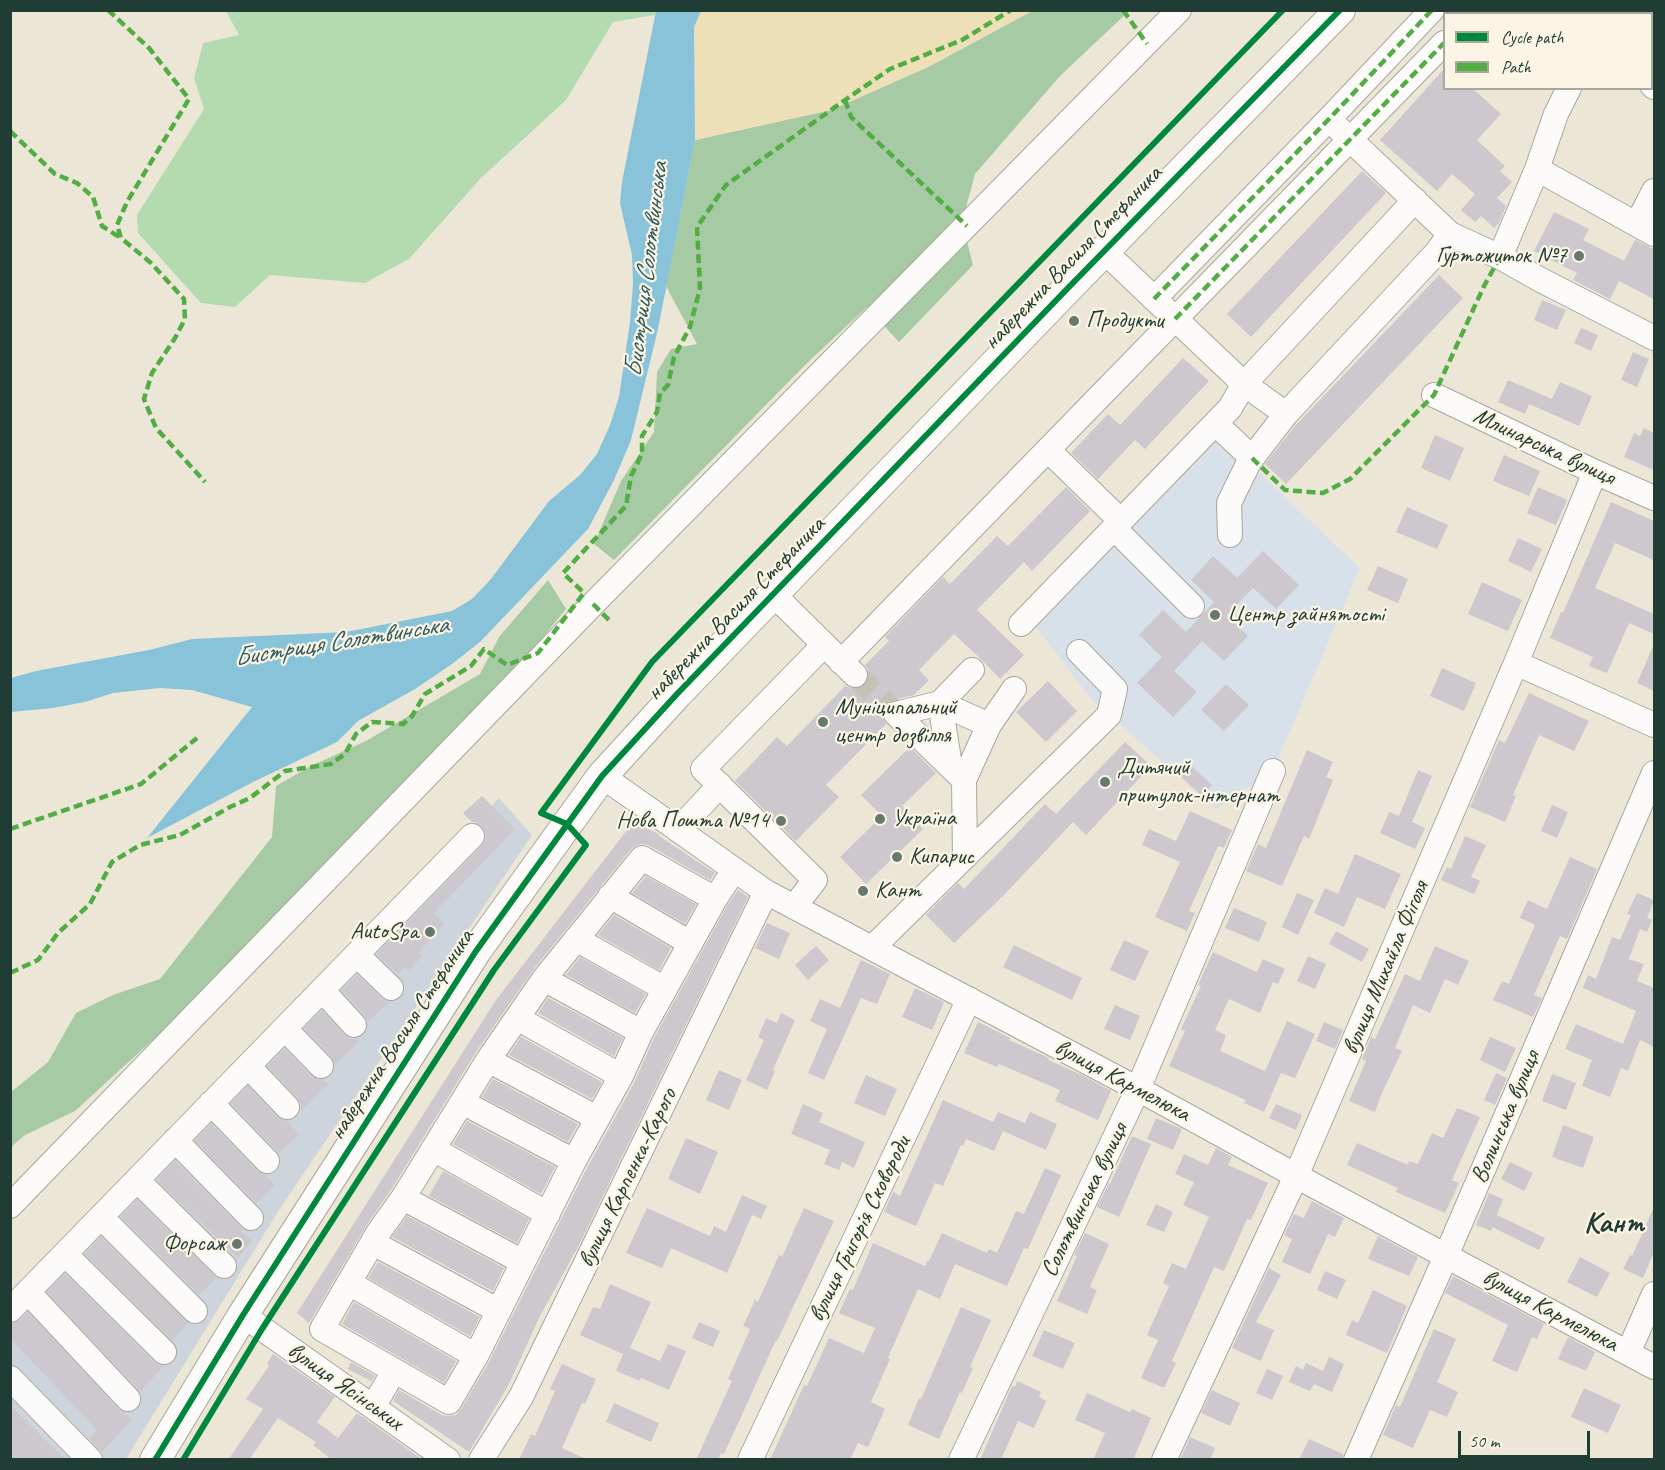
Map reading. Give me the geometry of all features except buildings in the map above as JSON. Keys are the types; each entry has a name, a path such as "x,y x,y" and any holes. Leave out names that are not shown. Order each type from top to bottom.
{"main road":[{"name":"набережна Василя Стефаника","path":"155,1460 243,1315 476,951 602,776 677,694 1340,10"}],"street":[{"path":"10,1206 593,604 1179,10"},
{"path":"1154,299 1329,120 1432,10"},
{"path":"774,595 848,668 1048,450 1443,44"},
{"path":"1500,257 1537,170 1556,114 1568,90"},
{"path":"1329,120 1450,234 1500,257 1654,338"},
{"path":"1537,170 1646,229 1654,191"},
{"path":"1021,624 1216,424 1230,408 1244,384 1415,200"},
{"path":"1230,535 1229,502 1252,458 1286,414 1437,252 1450,234"},
{"path":"1104,251 1244,384 1286,414"},
{"name":"Млинарська вулиця","path":"1434,395 1654,498"},
{"path":"1216,424 1252,458"},
{"path":"1048,450 1192,606"},
{"name":"вулиця Михайла Фіголя","path":"1164,1460 1296,1176 1516,663 1595,472"},
{"path":"794,907 815,880 703,769 824,645"},
{"path":"872,948 1109,716 1115,689 1079,652"},
{"path":"1516,663 1654,725"},
{"path":"957,773 896,714 940,703 972,670"},
{"path":"957,773 1014,689"},
{"path":"940,703 957,773 965,857"},
{"path":"940,703 989,725"},
{"name":"Солотвинська вулиця","path":"961,1460 1138,1089 1273,771"},
{"name":"Волинська вулиця","path":"1356,1460 1654,773"},
{"name":"вулиця Кармелюка","path":"602,776 766,892 1654,1367"},
{"path":"678,830 720,785"},
{"path":"10,1310 472,836"},
{"path":"715,898 642,858 544,979 488,1060 403,1198 378,1233 322,1329 449,1402 476,1356 574,1161 621,1076 640,1032 715,898 734,870"},
{"name":"вулиця Карпенка-Карого","path":"481,1460 522,1397 766,892"},
{"path":"610,896 690,943"},
{"path":"576,939 665,989"},
{"path":"357,955 391,988"},
{"path":"544,979 640,1032"},
{"path":"322,990 354,1025"},
{"name":"вулиця Григорія Сковороди","path":"750,1460 969,999"},
{"path":"517,1018 621,1076"},
{"path":"285,1029 321,1066"},
{"path":"488,1060 597,1118"},
{"path":"248,1066 287,1107"},
{"path":"462,1102 574,1161"},
{"path":"212,1103 267,1161"},
{"path":"175,1140 251,1218"},
{"path":"433,1149 548,1214"},
{"path":"137,1180 224,1266"},
{"path":"403,1198 523,1262"},
{"path":"101,1216 195,1311"},
{"path":"373,1243 499,1311"},
{"path":"65,1254 164,1352"},
{"path":"349,1283 476,1356"},
{"path":"28,1292 128,1399"},
{"path":"1628,1353 1654,1294"},
{"name":"вулиця Ясінських","path":"243,1315 448,1460"},
{"path":"329,1376 349,1345"},
{"path":"373,1407 394,1371"},
{"path":"10,1378 90,1460"}],"shaded area":[{"path":"1219,434 1360,568 1273,771 1216,809 1091,699 1033,623"},
{"path":"499,798 532,835 277,1213 126,1459 11,1459 10,1300"}],"green space":[{"path":"226,11 656,11 655,15 613,22 566,100 481,178 409,259 365,283 270,275 235,307 201,303 138,233 137,215 204,109 194,78 203,43 239,35"},
{"path":"1032,11 1129,11 1060,76 975,174 962,222 973,265 899,342 867,307 806,364 614,560 594,544 621,481 654,432 657,372 671,349 697,344 666,286 695,140 831,110 928,67"},
{"path":"548,580 566,609 526,658 181,1014 75,1111 25,1135 11,1147 11,1092 48,1062 76,1013 113,995 160,979 272,837 276,786 311,766 366,741 480,674 499,637"}],"sand":[{"path":"701,10 1032,11 928,67 831,110 695,140 694,27"}],"water":[{"name":"Бистриця Солотвинська","path":"656,11 701,11 694,27 695,140 658,329 631,440 614,480 588,529 480,642 452,664 415,689 358,721 337,742 255,781 147,838 252,707 192,690 160,688 113,693 85,702 53,708 11,712 11,678 192,639 346,632 452,611 472,599 491,579 549,501 580,475 597,454 619,397 633,284 632,255 620,203 622,182"}],"tunnel":[{"path":"855,675 896,714"}],"marked path":[{"path":"108,10 149,48 189,99 127,202 117,225 121,238 151,263 184,299 185,319 152,373 144,399 156,428 205,482"},
{"path":"10,973 38,960 58,933 90,904 112,862 140,845 180,835 250,798 285,771 331,764 345,754 356,734 372,722 403,724 412,716 425,694 471,666 484,649 507,665 538,653 584,593 563,573 626,506 631,476 642,454 642,436 657,412 660,393 668,385 674,357 690,327 700,288 697,227 726,185 890,69 962,40 1011,10"},
{"path":"1123,10 1147,44"},
{"path":"1154,299 1432,10"},
{"path":"1175,319 1443,44"},
{"path":"845,100 851,117 967,226"},
{"path":"10,131 55,174 77,183 93,197 102,226 121,238"},
{"path":"1252,458 1285,490 1323,493 1350,479 1434,395 1484,286 1500,257"},
{"path":"593,604 611,622"},
{"path":"10,829 141,784 197,738"}],"cycle path":[{"path":"183,1460 262,1329 494,970 586,845 567,824 541,813 652,662 1283,10"},
{"path":"155,1460 243,1315 476,951 602,776 677,694 1067,289 1340,10"}],"place":[{"name":"Гуртожиток №7","path":"1579,256"},
{"name":"Продукти","path":"1074,321"},
{"name":"Центр зайнятості","path":"1215,615"},
{"name":"Муніципальний центр дозвілля","path":"823,722"},
{"name":"Дитячий притулок-інтернат","path":"1105,782"},
{"name":"Україна","path":"880,819"},
{"name":"Нова Пошта №14","path":"781,821"},
{"name":"Кипарис","path":"897,857"},
{"name":"Кант","path":"863,891"},
{"name":"AutoSpa","path":"430,932"},
{"name":"Форсаж","path":"237,1244"}],"district":[{"name":"Кант","path":"1614,1224"}]}
